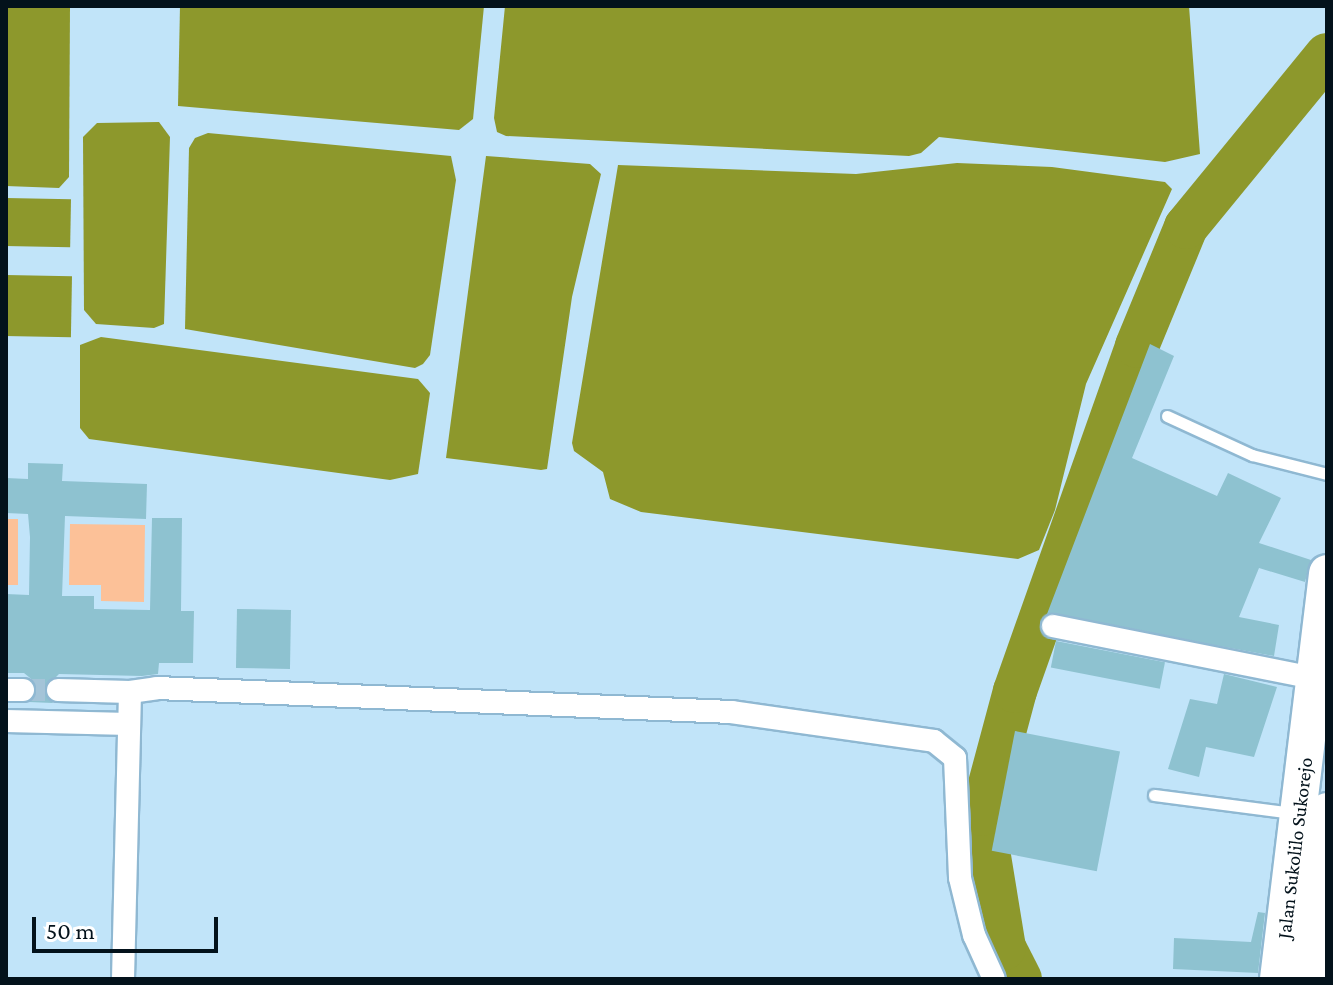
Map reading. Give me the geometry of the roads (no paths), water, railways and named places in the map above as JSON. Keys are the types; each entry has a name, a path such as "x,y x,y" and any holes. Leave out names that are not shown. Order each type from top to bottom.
{"main road":[{"name":"Jalan Sukolilo Sukorejo","path":"1308,979 1314,812 1313,678 1327,573"},
{"name":"Jalan Sukolilo Sukorejo","path":"1278,979 1314,812"}],"street":[{"path":"1053,626 1313,678"},
{"path":"58,690 130,692 157,688 731,712 934,741 955,758 960,878 974,935 994,979"},
{"path":"123,979 130,692"},
{"path":"6,721 129,724"}],"lane":[{"path":"1167,416 1252,455 1327,474"},
{"path":"1154,795 1314,812"}],"waterway":[{"path":"1020,979 1004,948 982,814 1015,691 1137,346 1186,227 1327,55"}],"tunnel":[{"path":"23,690 58,690"}]}
